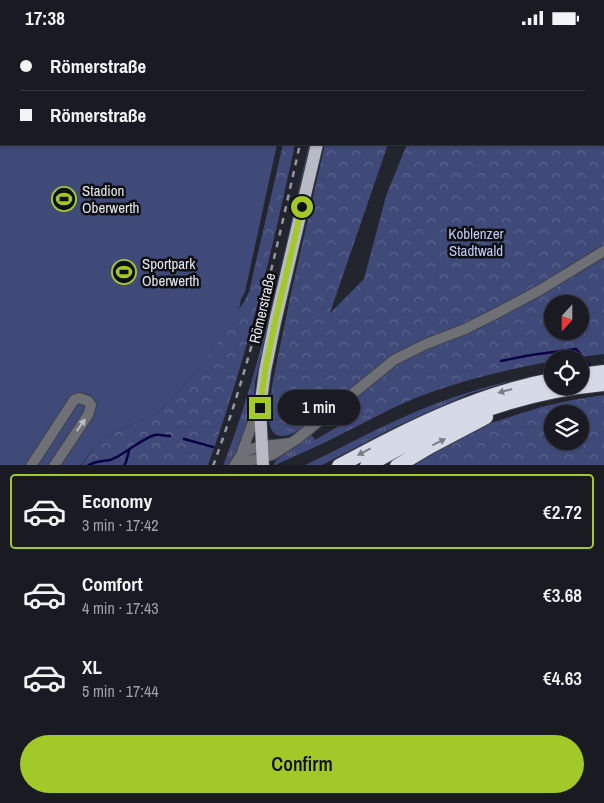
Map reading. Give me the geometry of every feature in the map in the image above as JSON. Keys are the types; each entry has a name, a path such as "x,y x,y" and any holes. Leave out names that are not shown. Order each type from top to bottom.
{"highway":[{"path":"589,374 604,373"},
{"path":"339,465 390,438 447,412 497,393 544,382"},
{"path":"367,465 445,425 512,402 553,392 604,384"},
{"path":"397,465 512,402"}],"main road":[{"name":"Römerstraße","path":"262,457 260,408 265,371 318,145"}],"street":[{"path":"240,460 249,461 275,454 300,437 394,360 426,344 465,329 494,314 604,251"},
{"path":"31,465 74,400 80,398 88,401 91,405 88,415 54,465"},
{"path":"234,465 240,460 252,422 260,408"}],"green space":[{"name":"Sportpark Oberwerth","path":"0,145 277,145 245,292 241,299 239,310 204,363 158,413 100,440 81,465 0,465"},
{"path":"283,145 295,145 257,306 222,426 208,465 82,465 100,440 158,413 204,363 249,292"},
{"path":"309,145 312,145 255,382 253,418 228,465 223,465 250,387 281,266"},
{"name":"Koblenzer Stadtwald","path":"325,145 388,145 330,313 364,279 386,196 407,145 604,145 604,354 589,356 589,350 544,350 544,363 447,387 373,415 362,416 356,412 350,413 342,407 298,431 269,417 272,385"},
{"path":"518,379 469,394 395,427 322,465 305,465 383,426 425,408 486,387"},
{"path":"604,395 604,465 411,465 485,425 544,406 544,450 589,450 589,405 550,405"},
{"path":"395,407 326,442 274,465 276,460 311,434 315,440 354,417 350,413 383,412"},
{"path":"269,417 298,431 287,436 277,435 271,429"}],"waterway":[{"path":"501,361 576,349 592,368"},
{"path":"89,465 116,458 149,437 157,435 170,436"},
{"path":"184,439 213,447"},
{"path":"124,465 129,451"}],"railway":[{"path":"213,465 240,387 272,266 300,145"}],"place":[{"name":"Stadion Oberwerth","path":"64,199"},
{"name":"Sportpark Oberwerth","path":"124,272"}],"route":[{"path":"260,408 262,387 275,322 302,207"}]}
